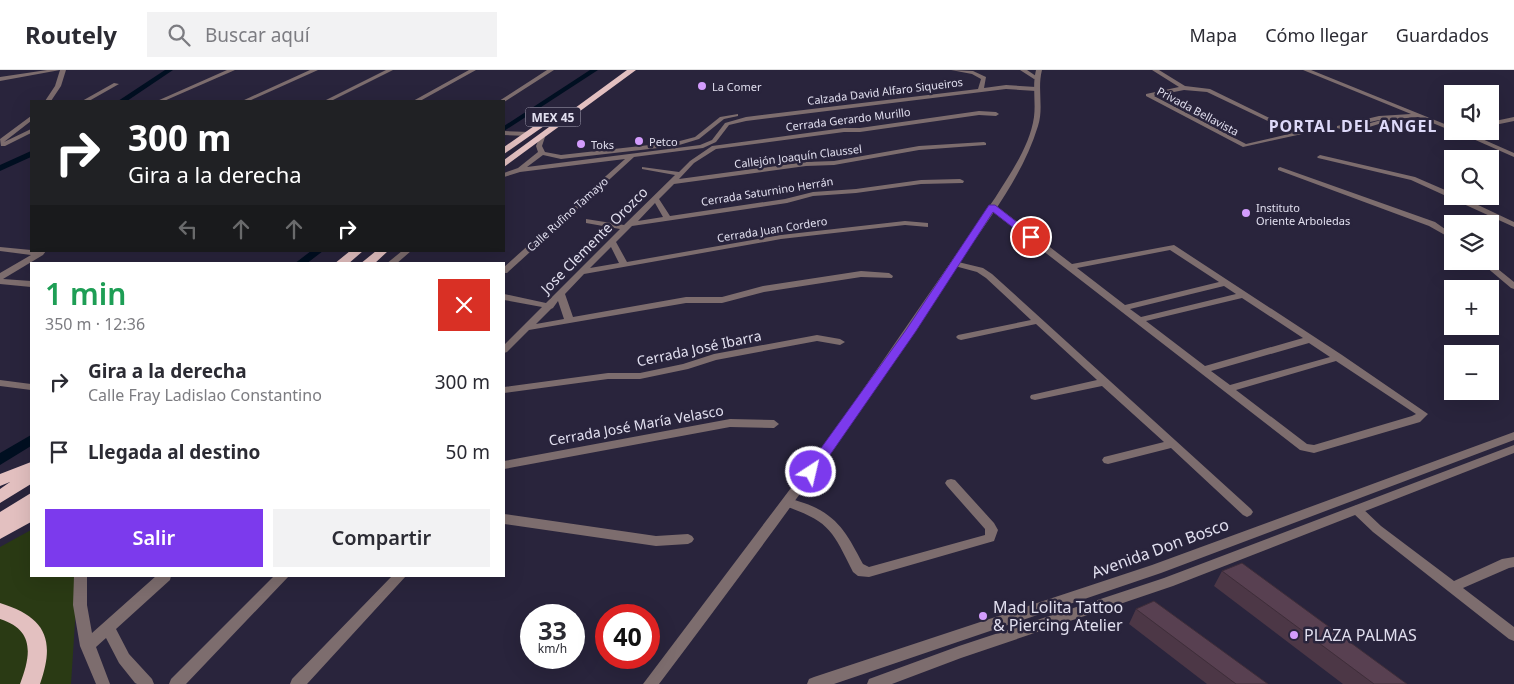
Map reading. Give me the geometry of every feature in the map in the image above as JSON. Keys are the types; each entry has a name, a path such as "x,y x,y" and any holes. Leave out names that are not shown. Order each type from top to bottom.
{"highway":[{"name":"MEX 45","path":"505,150 618,70"},
{"name":"MEX 45","path":"505,163 632,70"},
{"path":"343,262 357,252"},
{"path":"0,480 30,467"},
{"path":"0,497 30,477"},
{"path":"0,521 30,500"},
{"path":"0,532 30,515"},
{"path":"0,611 17,617 35,634 39,645 38,659 30,684"}],"street":[{"path":"0,79 57,70"},
{"path":"49,100 58,86 63,70"},
{"path":"162,100 232,70"},
{"path":"247,100 315,70"},
{"path":"329,100 390,70"},
{"path":"418,100 473,70"},
{"path":"504,100 552,70"},
{"path":"954,70 973,73 984,78 981,89"},
{"path":"650,684 789,503 910,331 1015,171 1036,124 1037,79 1023,70"},
{"name":"Privada Bellavista","path":"1155,70 1184,88 1208,90 1299,134 1245,146 1148,95 1184,88"},
{"path":"1306,70 1444,126"},
{"path":"1317,70 1444,121"},
{"name":"Calzada David Alfaro Siqueiros","path":"505,175 519,170 701,147 714,140 727,124 746,119 1006,87 1037,79"},
{"path":"87,100 116,84"},
{"name":"Calzada David Alfaro Siqueiros","path":"542,153 561,157 676,144 697,138 722,118 776,112 797,112"},
{"name":"Cerrada Gerardo Murillo","path":"704,151 714,147 738,143 844,130 867,130 979,113 996,114"},
{"path":"1393,118 1353,130 1339,127 1379,118 1427,114"},
{"path":"0,142 30,119"},
{"path":"1499,122 1514,119"},
{"path":"0,147 30,132"},
{"path":"505,133 529,134"},
{"path":"505,180 542,153 539,146 542,137"},
{"path":"1479,140 1514,155"},
{"path":"1490,140 1514,150"},
{"name":"Callejón Joaquín Claussel","path":"672,182 806,164 824,165 862,160 880,154 964,144 984,144"},
{"name":"Jose Clemente Orozco","path":"505,349 704,151"},
{"path":"557,166 555,160 561,157"},
{"name":"Calle Rufino Tamayo","path":"505,270 631,157"},
{"path":"1320,157 1413,178 1444,192"},
{"path":"692,162 704,178"},
{"path":"644,168 680,174"},
{"path":"1280,169 1432,224 1444,231"},
{"name":"Cerrada Saturnino Herrán","path":"629,226 667,217 787,201 801,195 836,190 853,191 939,180 960,181"},
{"path":"656,199 667,217"},
{"path":"1472,205 1514,225"},
{"path":"992,207 1304,447 1310,449 1416,419 1423,414 1171,247 1070,266"},
{"path":"589,221 629,226"},
{"name":"Cerrada Juan Cordero","path":"584,272 781,237 905,223 925,225"},
{"path":"613,243 624,265"},
{"path":"0,249 30,251"},
{"path":"0,277 41,252"},
{"path":"393,262 406,252"},
{"path":"952,265 989,276 1247,512"},
{"path":"1495,270 1514,286"},
{"path":"525,328 686,300 722,300 764,289 861,274 889,276"},
{"path":"0,281 30,284"},
{"path":"1123,308 1227,283"},
{"path":"561,295 569,320"},
{"path":"1139,320 1243,295"},
{"path":"505,297 550,306"},
{"path":"962,337 1038,321"},
{"name":"Cerrada José Ibarra","path":"505,390 608,376 640,376 685,366 714,357 816,338 840,342"},
{"path":"1202,370 1312,339"},
{"path":"1227,389 1339,357"},
{"path":"1035,397 1104,382"},
{"path":"0,383 30,387"},
{"name":"Cerrada José María Velasco","path":"505,465 730,423 774,424"},
{"name":"Avenida Don Bosco","path":"814,684 1156,569 1511,440"},
{"path":"1108,460 1172,444"},
{"path":"874,684 960,652 1168,582 1514,449"},
{"path":"789,503 816,512 836,526 858,568 863,572 869,572 990,538 992,530 990,526 951,482"},
{"path":"1357,510 1377,529 1514,635"},
{"path":"505,519 656,541 688,539"},
{"path":"1453,587 1507,563 1514,562"},
{"path":"81,577 80,619 87,646 103,684"},
{"path":"87,646 164,577"},
{"path":"297,684 399,577"},
{"path":"176,684 279,581"},
{"path":"108,627 116,648 136,675 147,684"}],"green space":[{"path":"30,531 30,577 78,577 71,684 0,684 0,547"}],"building":[{"path":"1242,563 1407,684 1374,684 1222,571"},
{"path":"1154,601 1268,684 1236,684 1136,609"}],"waterway":[{"path":"124,100 170,70"},
{"path":"505,128 595,70"},
{"path":"0,168 30,154"},
{"path":"302,262 317,252"},
{"path":"0,460 30,441"}],"place":[{"name":"La Comer","path":"702,86"},
{"name":"Petco","path":"639,141"},
{"name":"Toks","path":"581,144"},
{"name":"Instituto Oriente Arboledas","path":"1246,213"},
{"name":"Mad Lolita Tattoo & Piercing Atelier","path":"983,616"},
{"name":"PLAZA PALMAS","path":"1294,635"}],"district":[{"name":"PORTAL DEL ANGEL","path":"1353,126"}],"route":[{"path":"811,472 910,331 992,207 1031,237"}]}
